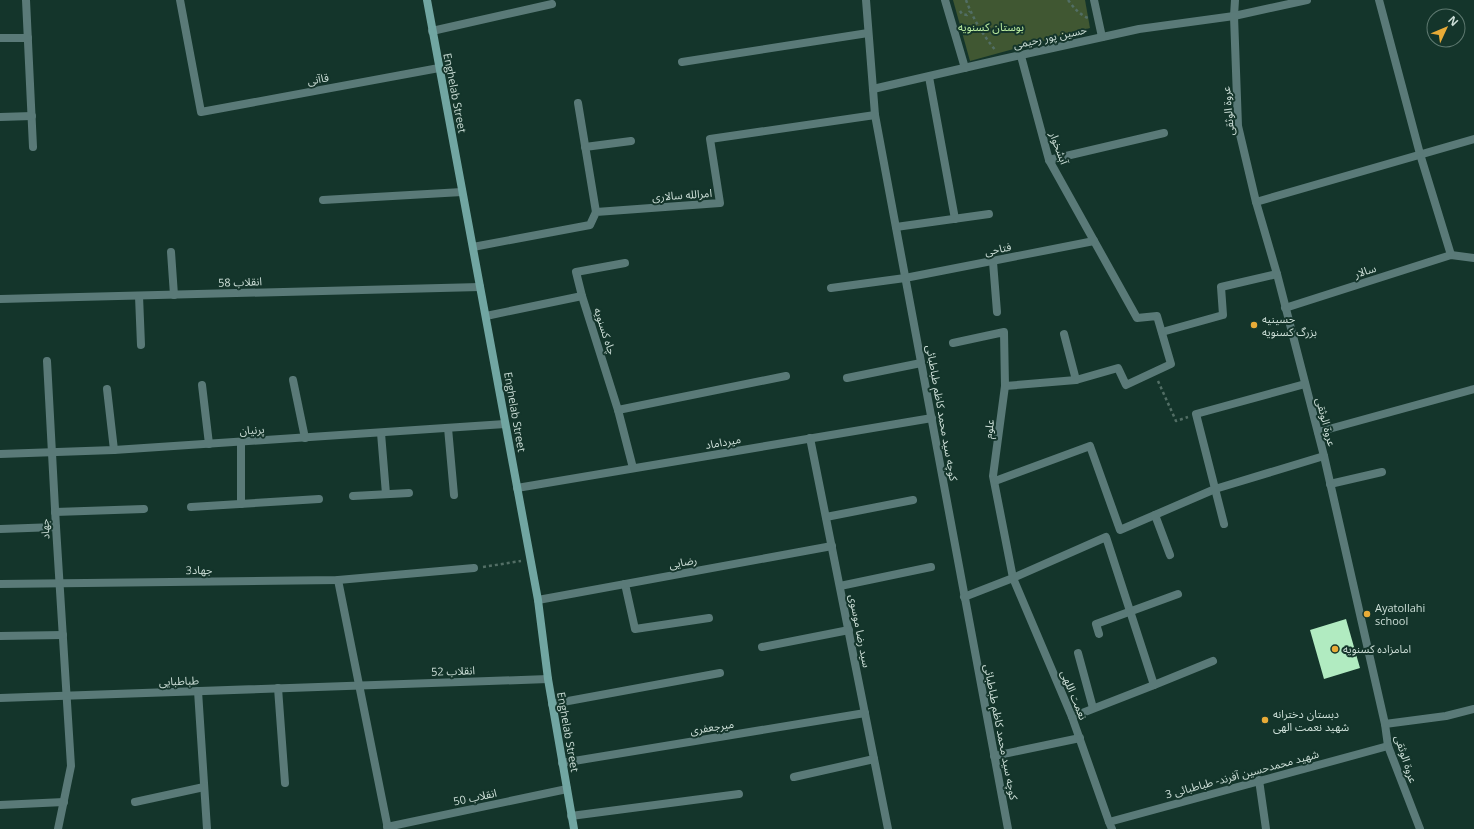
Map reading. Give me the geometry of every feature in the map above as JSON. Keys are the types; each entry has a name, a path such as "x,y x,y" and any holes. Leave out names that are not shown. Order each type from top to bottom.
{"main road":[{"name":"Enghelab Street","path":"427,0 538,600 548,679 574,829"}],"street":[{"path":"26,0 33,147"},
{"name":"قاآنی","path":"180,0 201,112 439,68"},
{"name":"کوچه سید محمد کاظم طباطبائی","path":"866,0 875,115 1008,829"},
{"path":"945,0 965,68"},
{"path":"1094,0 1102,37"},
{"name":"عروة الوثقی","path":"1235,0 1234,16 1238,126 1256,202 1324,456 1385,724 1388,746 1420,829"},
{"name":"حسین پور رحیمی","path":"873,90 1003,59 1140,29 1234,16 1307,0"},
{"path":"1379,0 1420,154 1451,255 1474,260"},
{"path":"432,31 552,4"},
{"path":"682,62 868,33"},
{"path":"0,38 28,38"},
{"name":"آبشخوار","path":"1021,56 1049,160 1137,318 1157,316 1162,332"},
{"path":"929,77 955,219"},
{"path":"473,246 590,225 596,212 578,103"},
{"name":"امرالله سالاری","path":"596,212 720,203 710,139 875,115"},
{"path":"0,117 32,116"},
{"path":"1049,160 1164,133"},
{"path":"1256,202 1474,139"},
{"path":"585,147 631,141"},
{"path":"323,200 462,192"},
{"path":"896,227 990,214"},
{"name":"فتاحی","path":"831,288 905,278 994,262 1094,241"},
{"path":"171,252 174,295"},
{"name":"سالار","path":"1285,308 1451,255"},
{"path":"994,262 998,312"},
{"path":"582,296 576,272 625,263"},
{"path":"1005,386 1076,380 1118,368 1126,385 1171,364 1162,332 1223,315 1221,287 1276,274"},
{"name":"انقلاب 58","path":"0,299 480,287"},
{"path":"139,296 141,345"},
{"name":"چاه کسنویه","path":"486,316 582,296 618,410 634,468"},
{"name":"علوم","path":"953,343 1004,332 1005,386 994,476 1014,578"},
{"path":"1064,334 1076,380"},
{"name":"جهاد","path":"47,361 71,766 58,829"},
{"path":"846,378 921,363"},
{"path":"618,410 786,376"},
{"path":"293,380 305,438"},
{"path":"1224,524 1196,414 1305,384"},
{"path":"202,385 209,444"},
{"path":"107,389 114,450"},
{"path":"1318,432 1474,389"},
{"name":"میرداماد","path":"517,488 932,418"},
{"name":"پرنیان","path":"0,454 114,450 505,424"},
{"path":"448,428 454,495"},
{"path":"380,433 386,494"},
{"name":"سید رضا موسوی","path":"810,438 888,829"},
{"path":"241,442 241,504"},
{"path":"995,481 1090,446 1120,530"},
{"path":"964,597 1014,578 1215,489 1324,456"},
{"path":"1330,484 1382,472"},
{"path":"352,496 409,492"},
{"path":"191,507 319,500"},
{"path":"826,517 913,500"},
{"path":"55,512 144,509"},
{"path":"1155,515 1170,555"},
{"path":"0,528 56,527"},
{"path":"1106,537 1154,684"},
{"name":"رضایی","path":"538,600 832,546"},
{"path":"840,586 931,567"},
{"name":"جهاد3","path":"0,584 338,580 474,568"},
{"name":"نعمت اللهی","path":"1014,578 1072,717 1110,826"},
{"path":"338,580 387,828"},
{"path":"625,584 635,630 709,618"},
{"path":"1099,634 1096,624 1130,610 1178,594"},
{"path":"762,647 848,630"},
{"path":"0,636 63,636"},
{"path":"1078,653 1093,708"},
{"path":"1072,717 1213,661"},
{"path":"552,704 720,673"},
{"name":"انقلاب 52","path":"359,685 548,679"},
{"name":"طباطبایی","path":"0,698 359,685"},
{"path":"278,688 284,783"},
{"path":"198,691 207,829"},
{"path":"1385,724 1446,716 1474,709"},
{"name":"میرجعفری","path":"562,762 865,714"},
{"path":"994,756 1080,738"},
{"name":"شهید محمدحسین آفرند- طباطبائی 3","path":"1110,826 1259,780 1388,746"},
{"path":"794,777 874,760"},
{"path":"1259,780 1266,829"},
{"path":"135,802 204,787"},
{"name":"انقلاب 50","path":"387,828 567,789"},
{"path":"571,816 739,794"},
{"path":"0,805 64,802"}],"path":[{"path":"966,0 970,11 986,39 1003,59"},
{"path":"1068,0 1081,15 1099,23"},
{"path":"958,8 962,14 965,15 969,14 970,11"},
{"path":"1154,372 1176,421 1196,414"},
{"path":"474,568 530,559"}],"green space":[{"name":"بوستان کسنویه","path":"953,0 1085,0 1090,28 970,61"}],"building":[{"name":"امامزاده کسنویه","path":"1346,619 1360,668 1324,679 1310,630"}],"place":[{"name":"حسینیه بزرگ کسنویه","path":"1254,325"},
{"name":"Ayatollahi school","path":"1367,614"},
{"name":"امامزاده کسنویه","path":"1335,649"},
{"name":"دبستان دخترانه شهید نعمت الهی","path":"1265,720"}]}
